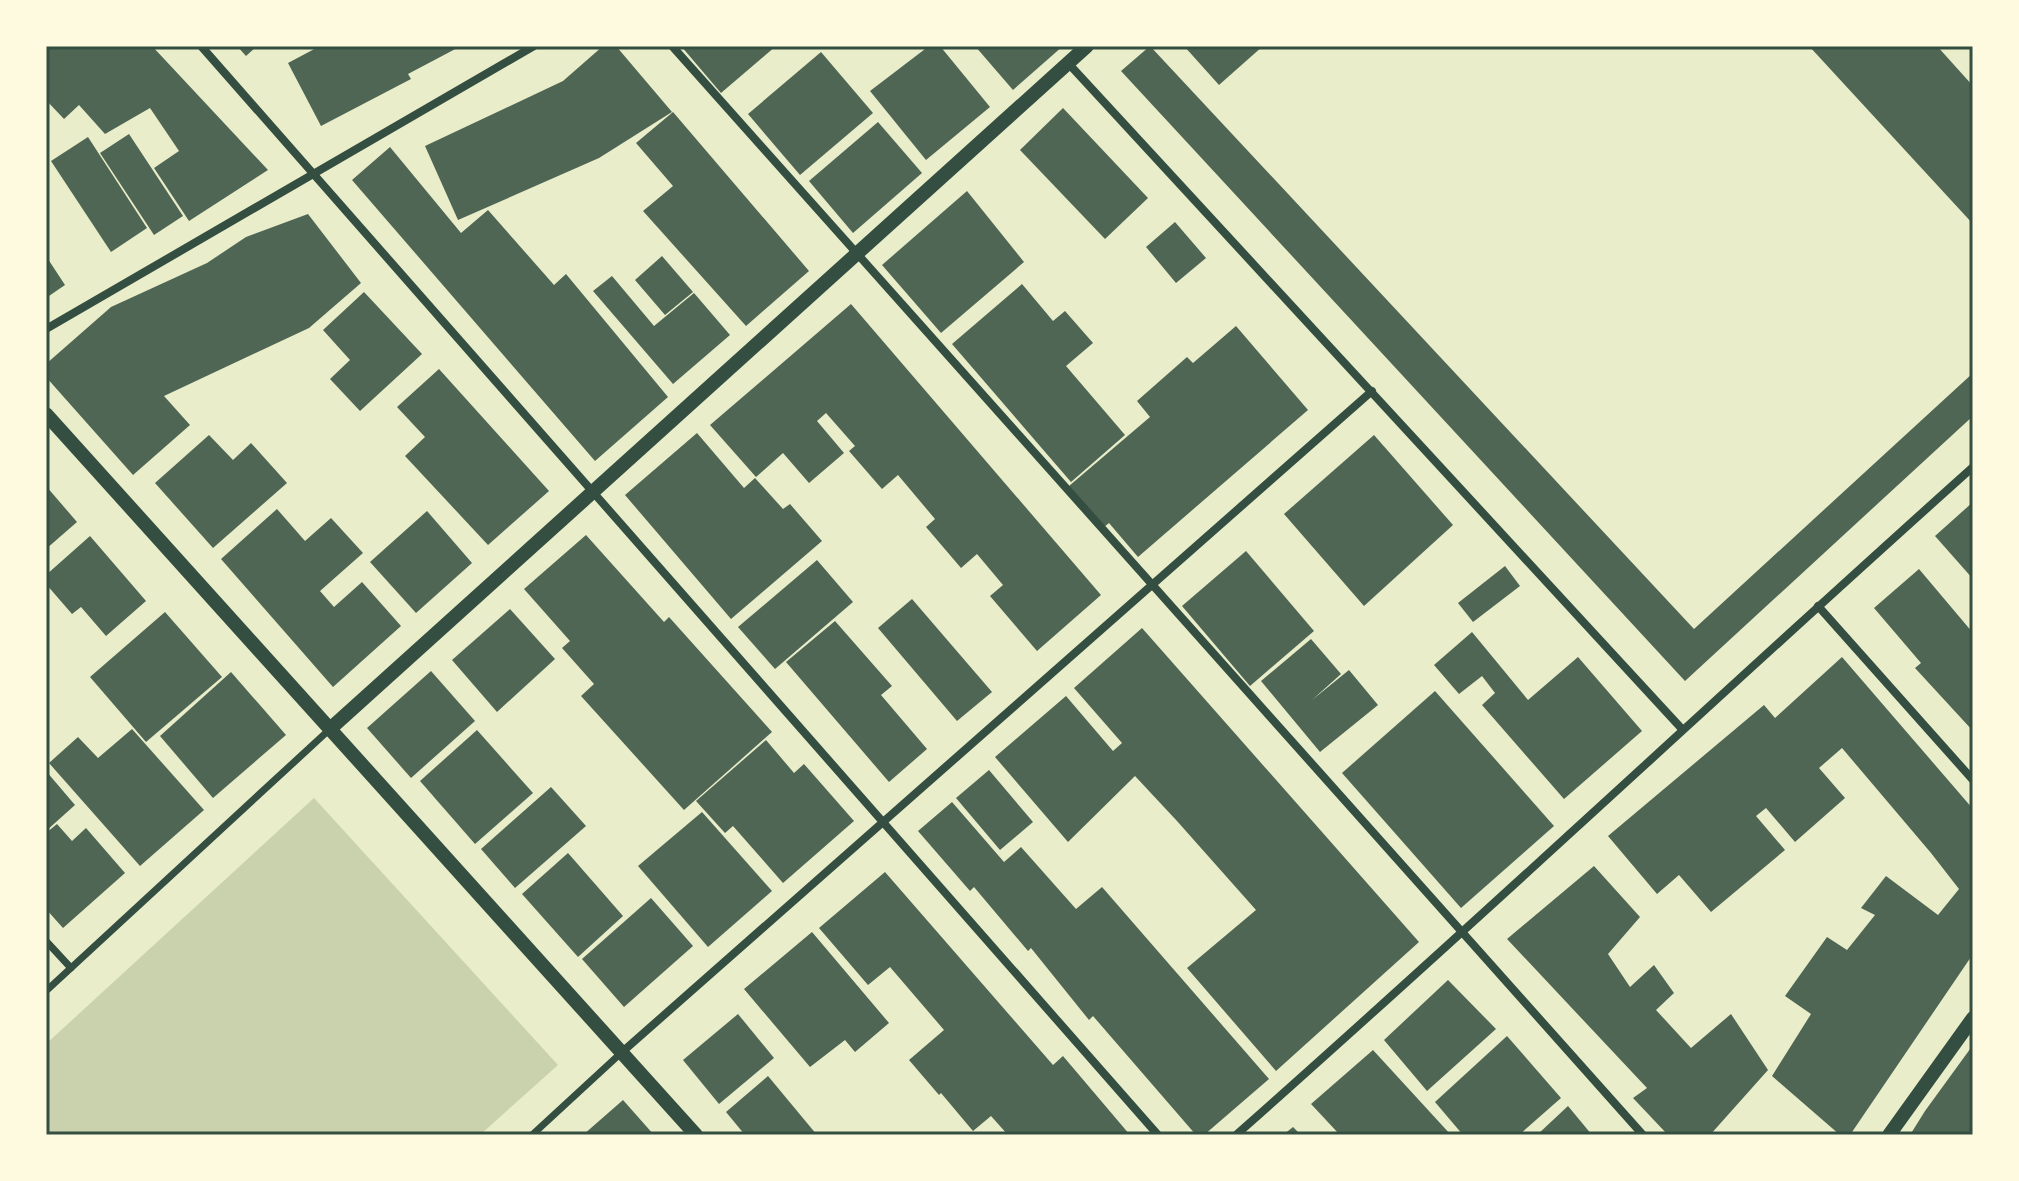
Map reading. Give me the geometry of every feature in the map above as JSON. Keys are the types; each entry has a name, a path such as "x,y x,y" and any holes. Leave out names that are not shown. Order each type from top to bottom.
{"street":[{"path":"201,46 1158,1135"},
{"path":"46,329 534,46"},
{"path":"672,46 1643,1135"},
{"path":"46,991 592,491 1087,46"},
{"path":"1068,63 1682,729"},
{"path":"532,1135 882,821 1372,391"},
{"path":"46,414 696,1135"},
{"path":"1236,1135 1463,934 1682,729 1973,467"},
{"path":"1818,606 1973,780"},
{"path":"46,941 71,968"},
{"path":"1889,1135 1973,1018"}],"green space":[{"path":"314,798 558,1065 480,1135 46,1135 46,1044"}],"building":[{"path":"46,46 152,46 268,170 189,221 154,168 179,151 150,108 105,134 79,105 64,119 46,100"},
{"path":"237,46 257,46 246,56"},
{"path":"320,46 461,46 408,74 411,79 321,126 288,63"},
{"path":"603,46 616,46 672,112 599,158 458,220 425,146 563,81"},
{"path":"681,46 776,46 721,93"},
{"path":"929,46 940,46 990,107 926,160 870,91"},
{"path":"975,46 1063,46 1013,90"},
{"path":"1150,46 1694,629 1973,373 1973,416 1685,681 1121,71"},
{"path":"1184,46 1263,46 1219,85"},
{"path":"1809,46 1937,46 1973,86 1973,224"},
{"path":"821,52 873,113 800,175 748,114"},
{"path":"1063,108 1148,198 1105,239 1020,150"},
{"path":"673,112 809,271 746,326 643,211 673,186 636,143"},
{"path":"878,122 922,173 853,233 809,181"},
{"path":"129,134 183,216 154,235 100,153"},
{"path":"88,137 147,228 111,252 51,161"},
{"path":"390,147 461,233 488,210 554,285 566,274 668,397 595,461 352,180"},
{"path":"967,191 1024,262 941,333 882,265"},
{"path":"308,214 361,283 309,328 164,396 190,425 133,475 46,377 46,364 111,307 207,263 246,237"},
{"path":"1175,222 1206,258 1176,283 1146,247"},
{"path":"46,256 65,285 46,298"},
{"path":"662,256 693,292 665,315 635,280"},
{"path":"612,276 654,326 694,293 730,335 673,384 593,291"},
{"path":"1022,284 1053,321 1065,311 1093,343 1066,366 1125,435 1071,482 952,344"},
{"path":"364,292 422,354 360,411 330,379 350,360 323,330"},
{"path":"851,304 1101,595 1037,651 990,596 1003,585 977,554 961,568 926,527 935,519 898,475 882,489 849,451 855,446 826,413 817,421 844,453 809,483 783,453 756,477 710,425"},
{"path":"1236,326 1308,410 1138,557 1109,523 1104,527 1069,486 1150,417 1137,401 1187,357 1193,363"},
{"path":"439,369 549,491 488,545 405,456 425,437 397,407"},
{"path":"697,433 744,488 755,478 783,509 790,504 822,541 731,619 625,495"},
{"path":"209,435 233,460 251,443 287,483 213,548 155,483"},
{"path":"1374,435 1453,525 1364,606 1284,514"},
{"path":"46,486 77,522 46,549"},
{"path":"1973,502 1973,579 1935,536"},
{"path":"277,509 305,541 331,518 363,553 320,591 334,607 362,582 401,626 333,687 221,559"},
{"path":"427,511 472,563 416,613 370,562"},
{"path":"586,535 664,622 669,617 772,732 684,810 581,696 594,684 562,648 570,641 524,589"},
{"path":"90,536 146,601 106,636 81,607 72,614 46,584 46,575"},
{"path":"1246,551 1314,631 1250,686 1182,606"},
{"path":"817,560 853,602 775,669 738,627"},
{"path":"1505,566 1520,586 1473,622 1458,603"},
{"path":"1919,569 1973,633 1973,731 1915,668 1921,663 1874,608"},
{"path":"912,599 992,692 957,721 878,628"},
{"path":"510,609 555,659 497,712 452,660"},
{"path":"165,612 222,677 146,742 90,677"},
{"path":"835,621 892,686 881,695 927,749 889,782 786,662"},
{"path":"1142,628 1419,942 1276,1071 1187,968 1256,910 1177,821 1135,776 1068,842 995,757 1066,696 1113,751 1122,743 1074,688"},
{"path":"1472,632 1528,700 1578,657 1642,731 1564,799 1482,705 1495,693 1482,676 1459,694 1434,665"},
{"path":"1311,639 1341,674 1312,700 1349,670 1378,705 1320,752 1261,681"},
{"path":"1842,657 1973,809 1973,954 1850,1135 1840,1135 1772,1076 1811,1014 1785,996 1827,937 1847,950 1875,915 1861,908 1886,876 1938,915 1959,889 1931,853 1842,748 1819,768 1845,798 1795,842 1766,808 1756,816 1785,850 1711,912 1679,875 1657,894 1608,836 1764,705 1775,718"},
{"path":"431,671 475,721 411,778 367,728"},
{"path":"231,672 286,735 213,798 160,736"},
{"path":"1435,691 1554,826 1461,908 1342,773"},
{"path":"132,729 204,810 140,866 49,763 78,737 98,758"},
{"path":"477,730 533,793 475,844 420,781"},
{"path":"766,740 794,773 804,764 854,821 783,883 733,826 725,833 696,801"},
{"path":"989,770 1033,822 1000,850 956,798"},
{"path":"46,771 75,805 46,831"},
{"path":"551,787 586,826 515,888 481,849"},
{"path":"952,802 1004,862 1021,847 1076,909 1102,887 1269,1079 1204,1135 1196,1135 1093,1016 1089,1020 1031,948 1028,951 974,887 970,891 918,831"},
{"path":"702,812 772,891 708,947 638,866"},
{"path":"57,824 72,841 86,828 125,873 63,928 46,909 46,833"},
{"path":"568,853 623,916 578,957 522,894"},
{"path":"1594,866 1640,917 1608,954 1630,987 1654,965 1674,993 1656,1010 1691,1048 1731,1014 1768,1070 1710,1135 1668,1135 1633,1098 1647,1088 1507,939"},
{"path":"885,872 1053,1065 1063,1056 1130,1135 1008,1135 991,1116 973,1131 941,1093 939,1095 909,1060 944,1030 890,967 868,985 819,928"},
{"path":"651,898 693,946 624,1007 582,959"},
{"path":"812,932 889,1023 855,1052 845,1040 810,1067 744,989"},
{"path":"1448,980 1496,1029 1427,1091 1384,1040"},
{"path":"738,1014 774,1058 719,1104 683,1060"},
{"path":"1507,1036 1561,1098 1519,1135 1463,1135 1435,1102"},
{"path":"1973,1045 1973,1135 1910,1135 1925,1111"},
{"path":"1373,1050 1451,1135 1340,1135 1311,1104"},
{"path":"768,1076 817,1135 745,1135 726,1112"},
{"path":"623,1100 654,1135 583,1135"},
{"path":"1568,1106 1592,1135 1537,1135"},
{"path":"1293,1127 1301,1135 1283,1135"}]}
